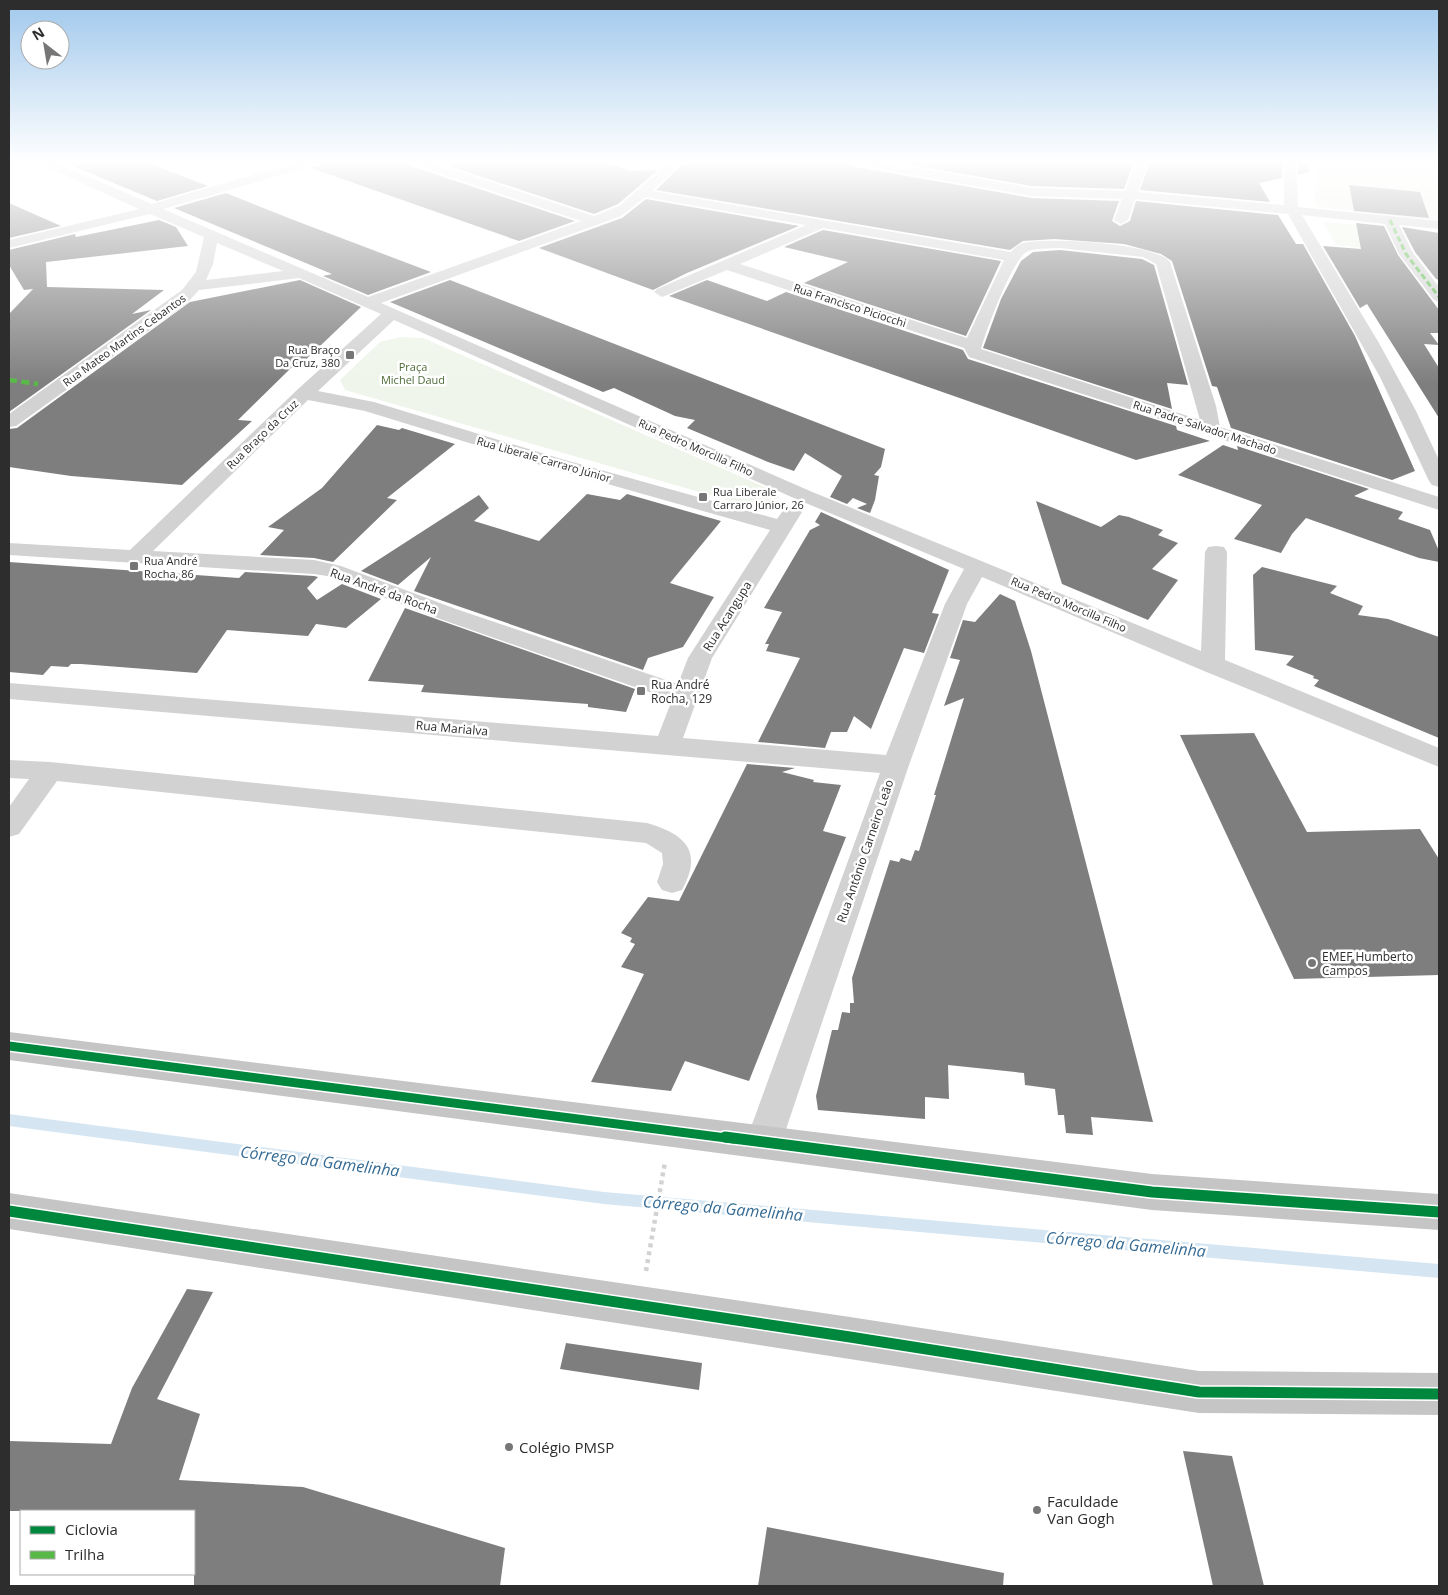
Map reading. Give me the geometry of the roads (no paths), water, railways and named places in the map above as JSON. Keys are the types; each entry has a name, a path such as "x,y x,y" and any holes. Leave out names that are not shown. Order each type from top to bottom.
{"main road":[{"path":"9,1046 1152,1192 1439,1212"},
{"path":"9,1211 850,1337 1199,1392 1439,1394"}],"street":[{"path":"9,244 45,235"},
{"path":"368,302 555,235"},
{"path":"662,292 795,235"},
{"path":"886,235 1014,258"},
{"path":"1307,235 1389,374 1424,428 1439,481"},
{"path":"1397,235 1406,254 1439,297"},
{"name":"Rua Pedro Morcilla Filho","path":"211,236 368,302 803,495 1439,758"},
{"name":"Rua Mateo Martins Cebantos","path":"9,422 180,301 196,286 209,255 211,236"},
{"path":"972,348 1014,258 1019,251 1026,247 1060,244 1146,253 1163,262 1207,406 1211,429"},
{"name":"Rua Francisco Piciocchi","path":"728,265 972,348"},
{"path":"196,286 302,274"},
{"name":"Rua Braço da Cruz","path":"135,557 304,394 392,313"},
{"name":"Rua Padre Salvador Machado","path":"972,348 989,358 1439,504"},
{"name":"Rua Liberale Carraro Júnior","path":"304,394 368,406 551,462 783,527"},
{"name":"Rua Acangupa","path":"667,746 700,658 803,495"},
{"name":"Rua André da Rocha","path":"9,549 314,567 333,571 448,614 686,696"},
{"path":"1213,666 1216,552"},
{"name":"Rua Antônio Carneiro Leão","path":"764,1141 896,764 956,604 976,565"},
{"name":"Rua Marialva","path":"9,691 896,764"},
{"path":"9,769 50,771 647,833 661,837 670,843 678,854 678,867 672,882"},
{"path":"9,827 50,771"}],"waterway":[{"name":"Córrego da Gamelinha","path":"9,1120 604,1198 1439,1271"}],"place":[{"name":"Rua Braço Da Cruz, 380","path":"350,355"},
{"name":"Rua Liberale Carraro Júnior, 26","path":"703,497"},
{"name":"Rua André Rocha, 86","path":"134,566"},
{"name":"Rua André Rocha, 129","path":"641,691"},
{"name":"EMEF Humberto Campos","path":"1312,963"},
{"name":"Colégio PMSP","path":"509,1447"},
{"name":"Faculdade Van Gogh","path":"1037,1510"}],"park label":[{"name":"Praça Michel Daud","path":"413,372"}]}
